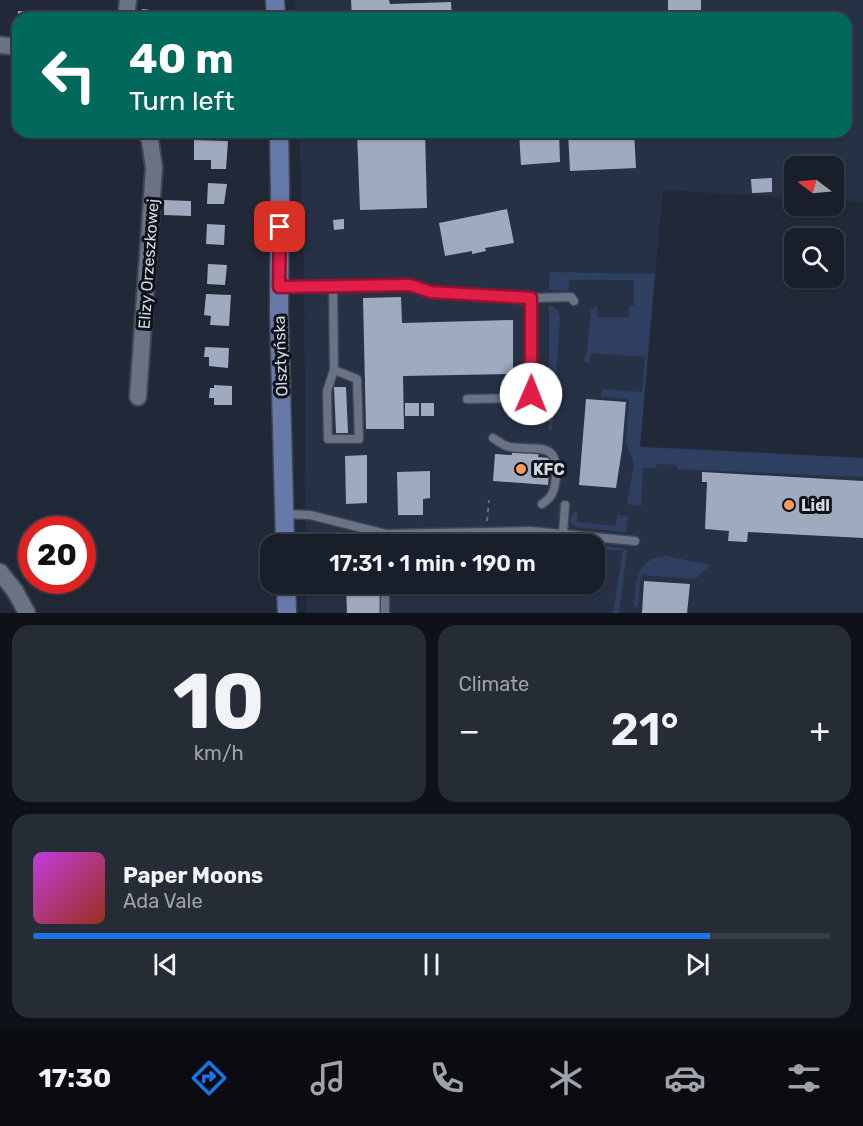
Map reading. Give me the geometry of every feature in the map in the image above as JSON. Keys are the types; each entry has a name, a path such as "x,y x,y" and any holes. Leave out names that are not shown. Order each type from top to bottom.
{"street":[{"name":"Elizy Orzeszkowej","path":"138,397 154,168 149,138"},
{"name":"Olsztyńska","path":"279,138 279,287 285,534"},
{"path":"0,572 15,591 27,613"},
{"path":"286,594 287,613"}],"lane":[{"path":"279,287 410,285 431,292 531,298 572,297 574,301"},
{"path":"333,287 334,370 327,392 328,439 359,439 357,379 334,370"},
{"path":"467,399 530,397 532,389 531,298"},
{"path":"493,438 509,447 545,449 555,457 554,491 552,496 542,504"},
{"path":"284,514 309,515 386,534 531,531 562,534 565,505"},
{"path":"605,538 635,541"},
{"path":"385,594 385,613"}],"path":[{"path":"486,532 489,500"}],"shaded area":[{"path":"295,0 863,0 863,202 844,201 844,156 784,156 784,197 663,190 640,446 863,458 863,613 307,613 307,594 605,594 605,534 306,534 304,270 299,138 852,138 852,12 296,12"},
{"path":"549,272 655,274 640,447 863,458 863,477 678,469 678,465 657,464 656,468 643,468 641,506 627,504 634,463 626,442 629,399 601,397 602,389 642,392 645,357 591,353 589,363 585,362 584,358 587,352 591,309 597,306 597,317 629,317 629,306 634,306 634,280 569,280 568,291 549,290"},
{"path":"549,304 558,310 560,318 552,428 549,431"},
{"path":"578,512 577,522 616,526 617,515 628,516 626,532 575,527 571,523 571,517"},
{"path":"605,546 623,548 627,551 619,613 613,613 623,550 605,551"},
{"path":"666,556 711,565 695,579 641,575 638,607 634,607 639,573 648,561"}],"building":[{"path":"351,0 389,0 390,4 451,2 452,12 352,12"},
{"path":"668,0 701,0 701,12 668,12"},
{"path":"142,9 159,11 159,12 142,12"},
{"path":"357,138 425,138 427,208 360,210"},
{"path":"519,138 559,138 560,162 521,165"},
{"path":"568,138 634,138 636,168 570,171"},
{"path":"194,140 228,141 226,169 211,169 211,160 194,160"},
{"path":"772,178 772,192 752,193 751,179"},
{"path":"208,183 227,184 224,204 207,204"},
{"path":"164,200 191,201 191,216 164,215"},
{"path":"507,209 514,243 485,248 486,251 472,254 472,251 445,256 439,223"},
{"path":"344,219 344,229 334,230 333,220"},
{"path":"207,224 225,225 224,245 206,244"},
{"path":"208,264 227,265 225,285 207,284"},
{"path":"206,294 231,295 229,326 210,325 211,316 204,315"},
{"path":"401,297 402,323 513,320 513,374 403,376 404,429 366,429 363,298"},
{"path":"205,347 229,348 228,368 209,366 209,357 204,357"},
{"path":"214,385 232,386 232,405 214,405 214,398 209,398 210,388 214,388"},
{"path":"334,387 346,387 348,433 336,433"},
{"path":"586,399 626,402 616,488 579,485"},
{"path":"405,403 419,403 419,416 405,416"},
{"path":"421,403 434,403 434,416 421,416"},
{"name":"KFC","path":"512,451 539,453 538,457 550,458 548,485 493,481 495,454 512,455"},
{"path":"367,455 367,503 346,504 345,456"},
{"path":"430,471 430,498 423,499 423,515 398,515 397,472"},
{"path":"702,472 863,481 863,538 748,532 747,542 728,541 729,531 705,529 707,482 702,482"},
{"path":"644,581 690,584 687,613 642,613"},
{"path":"346,594 380,594 381,613 347,613"}],"place":[{"name":"KFC","path":"521,469"},
{"name":"Lidl","path":"789,505"}],"route":[{"path":"280,227 279,287 410,285 431,292 531,298 531,394"}]}
